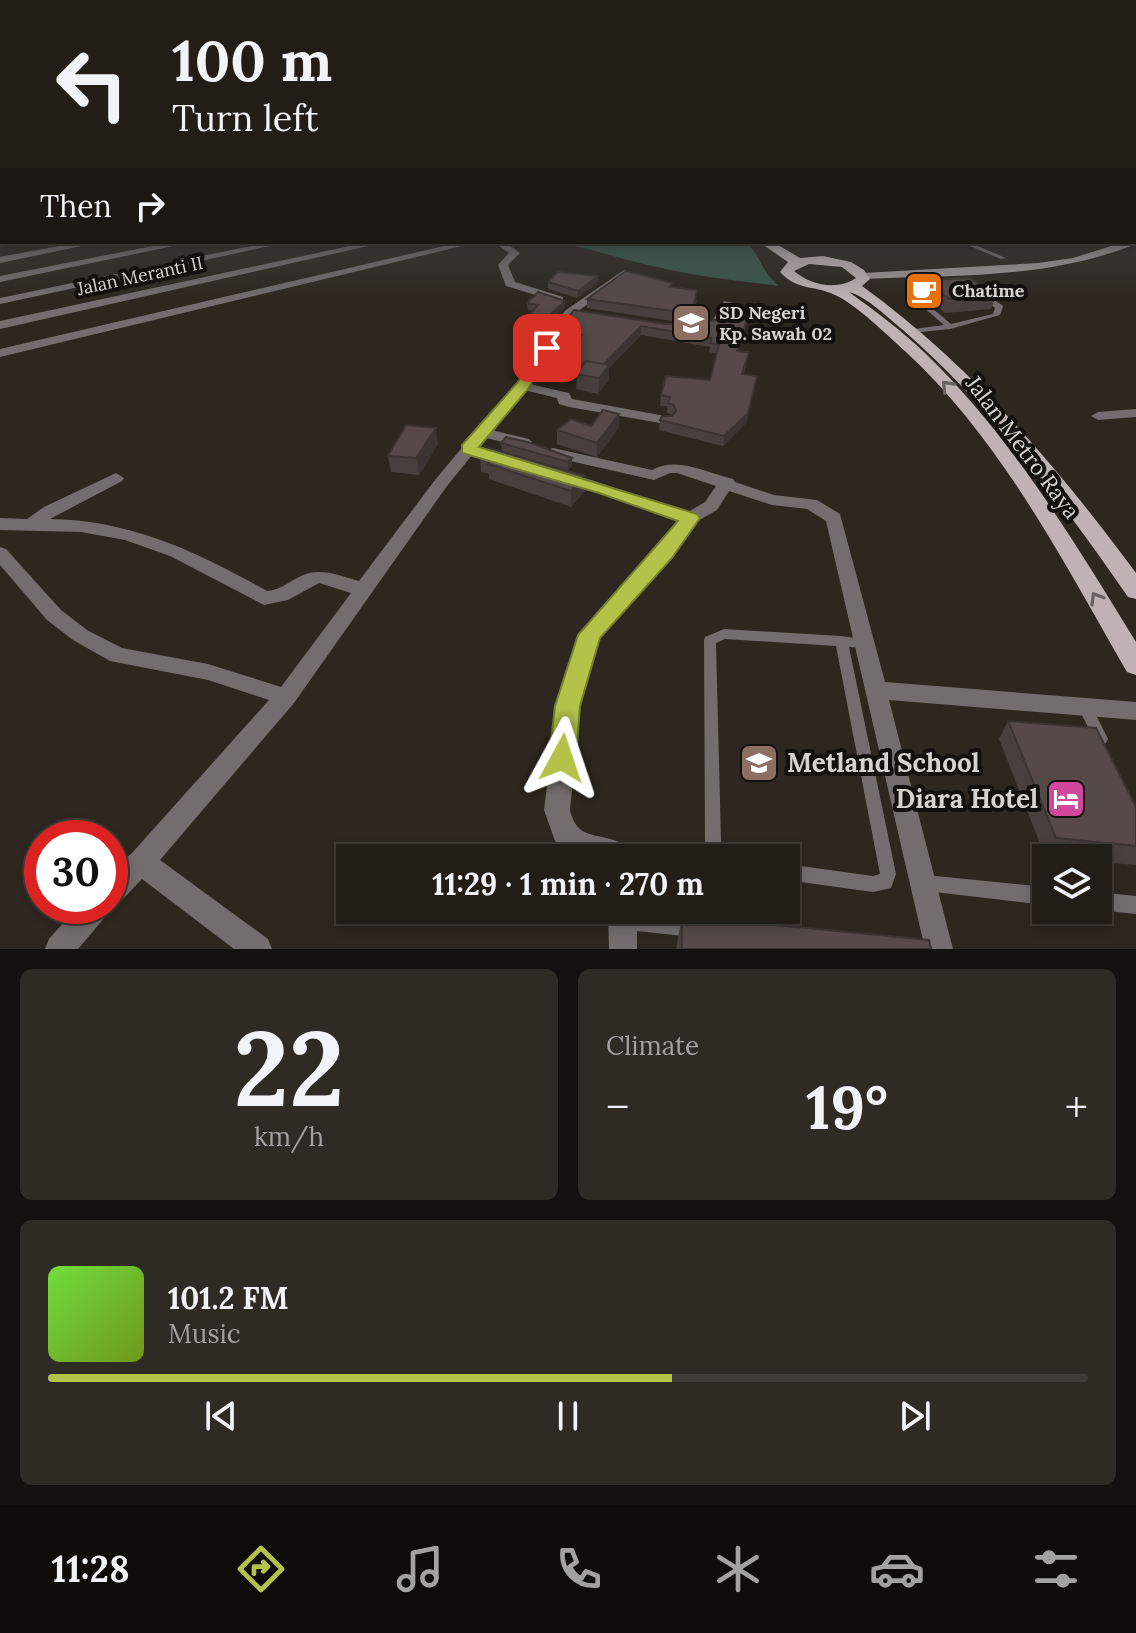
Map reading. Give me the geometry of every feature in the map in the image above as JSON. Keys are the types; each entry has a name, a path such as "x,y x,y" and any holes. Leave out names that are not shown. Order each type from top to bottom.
{"main road":[{"path":"768,244 797,262"},
{"path":"793,244 851,279"},
{"path":"820,260 797,262 788,268 790,276 807,285 851,279"},
{"name":"Jalan Metro Raya","path":"851,279 943,353 985,395 1094,530 1136,591"},
{"name":"Jalan Metro Raya","path":"851,279 957,396 1055,529 1136,665"}],"street":[{"path":"0,260 86,244"},
{"path":"0,279 166,244"},
{"path":"0,301 275,244"},
{"name":"Jalan Meranti II","path":"0,325 368,244"},
{"path":"374,244 395,260"},
{"path":"0,353 465,244"},
{"path":"501,244 515,253 503,265 510,284 578,311"},
{"path":"851,279 1066,251 1092,244"},
{"path":"851,279 1027,266 1118,250 1129,244"},
{"path":"66,248 76,264"},
{"path":"125,254 168,313"},
{"path":"128,875 286,697 476,451 484,433 542,360 551,332 624,273"},
{"path":"686,327 717,323 728,303"},
{"path":"523,386 564,396 564,401 569,403 666,420"},
{"path":"1098,416 1136,413"},
{"path":"484,433 537,445 590,465 620,466 659,475 667,468 679,468 772,500 811,504 834,518 868,643 939,946 907,941"},
{"path":"544,471 690,518"},
{"path":"29,526 116,478"},
{"path":"577,844 560,827 557,810 567,706 589,635 664,554 690,518 711,506 727,482"},
{"path":"0,524 80,526 157,544 264,598 283,597 311,578 319,577 366,590"},
{"path":"0,553 54,615 80,635 117,655 208,672 286,697"},
{"path":"879,690 1136,711"},
{"path":"141,862 258,949"},
{"path":"59,949 81,924"},
{"path":"623,924 623,949"},
{"path":"702,924 724,927"}],"lane":[{"path":"968,244 1003,258"},
{"path":"943,284 908,288 950,327"},
{"path":"914,331 950,327 999,311 995,303 969,286"},
{"path":"714,844 710,640 724,634 868,643"},
{"path":"800,874 873,884 885,882 888,874 841,641"},
{"path":"1084,705 1110,756"},
{"path":"926,883 1032,894"},
{"path":"1112,902 1136,905"}],"green space":[{"path":"564,244 748,244 779,286 677,271"}],"building":[{"path":"626,271 672,283 670,287 697,290 693,311 680,312 587,299"},
{"path":"558,272 598,276 578,291 548,282"},
{"path":"970,278 996,296 949,299 925,280"},
{"path":"538,292 565,301 545,320 540,332 518,329 538,305 527,303"},
{"path":"574,310 665,324 703,323 726,317 747,320 737,351 749,352 742,374 757,376 748,413 724,436 660,420 662,416 672,416 676,411 674,405 668,403 670,397 661,395 666,376 710,380 719,344 710,343 712,338 641,326 604,364 558,359 582,335 558,331"},
{"path":"586,361 609,365 599,378 576,374"},
{"path":"603,410 619,414 597,443 557,430 571,419 591,426"},
{"path":"406,425 436,428 416,458 388,456"},
{"path":"506,437 572,458 568,462 501,443"},
{"path":"489,448 585,476 571,491 488,464 492,460 480,457"},
{"name":"Diara Hotel","path":"1008,721 1096,728 1136,807 1136,846 1056,838"},
{"path":"682,924 764,924 929,940 931,949 682,949"}],"place":[{"name":"Chatime","path":"924,291"},
{"name":"SD Negeri Kp. Sawah 02","path":"691,323"},
{"name":"Metland School","path":"759,763"},
{"name":"Diara Hotel","path":"1066,799"}],"route":[{"path":"547,348 523,386 468,449 605,489 690,518 664,554 589,635 567,706 562,758"}]}
